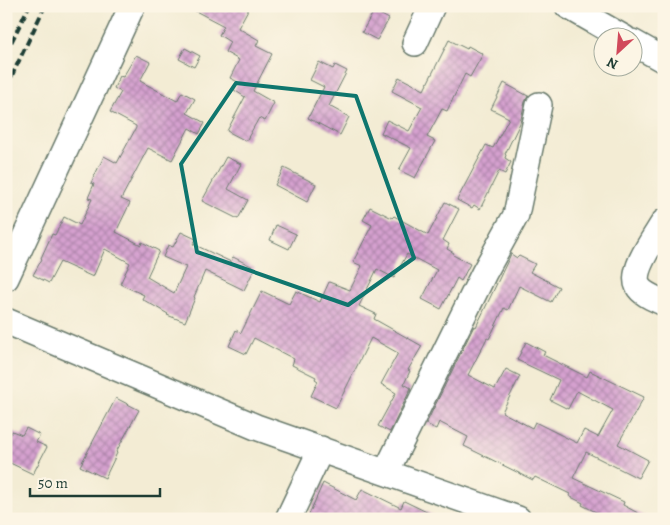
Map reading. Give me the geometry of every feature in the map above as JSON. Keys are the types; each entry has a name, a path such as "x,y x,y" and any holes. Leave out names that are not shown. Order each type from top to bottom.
{"street":[{"path":"6,278 132,6"},
{"path":"415,43 432,6"},
{"path":"568,6 606,28"},
{"path":"642,48 664,60"},
{"path":"386,472 484,273 516,215 539,105"},
{"path":"664,222 639,264 636,277 638,287 648,295 664,303"},
{"path":"6,321 256,426 518,519"},
{"path":"288,519 321,449"}],"highlighted area":[{"path":"236,83 356,96 414,258 348,305 197,252 181,164"}],"building":[{"path":"186,6 250,6 238,28 259,40 256,46 272,54 253,91 274,103 265,121 259,118 246,141 227,131 245,97 234,90 238,82 230,78 239,60 225,52 230,42 219,35 224,26"},
{"path":"374,11 389,19 377,40 362,32"},
{"path":"449,40 467,49 468,46 483,54 470,77 465,74 447,111 442,109 427,137 435,141 415,178 399,170 411,148 381,133 387,120 409,131 422,107 392,91 399,77 424,90"},
{"path":"185,48 200,56 194,67 179,59"},
{"path":"136,55 150,62 140,81 177,101 182,92 195,99 187,113 205,123 199,134 189,128 172,160 148,148 121,199 130,203 116,232 141,245 142,242 159,251 147,277 174,293 186,267 163,257 168,245 173,247 181,232 196,239 193,244 231,262 233,257 255,268 244,290 205,271 185,322 167,315 142,299 144,295 120,284 130,263 105,249 93,277 60,262 49,283 33,275 52,234 55,235 64,217 80,225 92,199 88,198 94,184 91,183 104,156 117,163 136,128 136,126 110,112 121,92 114,88 120,76 123,77"},
{"path":"319,62 333,69 335,65 347,71 329,106 349,117 340,135 308,118 324,87 310,80"},
{"path":"504,83 528,96 520,123 505,154 505,158 511,162 505,174 499,171 480,209 474,205 472,208 457,200 486,145 493,148 509,118 491,109"},
{"path":"226,157 241,164 228,189 248,200 238,219 202,201"},
{"path":"284,168 316,184 307,202 275,185"},
{"path":"445,202 459,209 443,240 449,244 447,249 454,253 453,255 470,264 461,281 457,278 441,309 422,299 437,270 407,254 394,278 377,269 359,306 376,314 374,319 422,346 408,370 410,371 404,384 411,388 390,432 378,426 396,393 381,384 398,353 371,338 336,408 311,396 318,381 315,379 316,377 292,365 294,359 254,338 246,354 229,346 236,330 241,333 262,291 289,304 296,291 320,302 329,282 350,290 362,266 353,262 372,225 363,220 370,207 392,218 394,216 428,235"},
{"path":"276,225 296,234 289,249 270,240"},
{"path":"511,254 535,264 530,272 559,287 551,302 519,286 508,310 504,308 468,375 495,389 506,369 520,376 502,412 532,428 535,422 577,443 584,430 598,437 613,410 577,391 568,409 550,400 559,380 517,360 526,342 545,352 543,355 587,377 590,371 644,397 618,444 648,460 638,478 586,452 573,478 624,502 623,505 649,519 595,519 598,513 582,505 583,503 569,496 570,494 535,477 533,480 464,446 468,437 439,422 436,429 426,424"},
{"path":"116,398 139,410 116,452 105,478 80,466"},
{"path":"26,428 40,435 36,442 47,447 33,474 6,461 6,444 12,431 22,435"},
{"path":"323,483 356,500 362,489 401,508 404,501 441,519 307,519"}],"railway":[{"path":"6,53 29,6"},
{"path":"6,88 45,6"}]}
